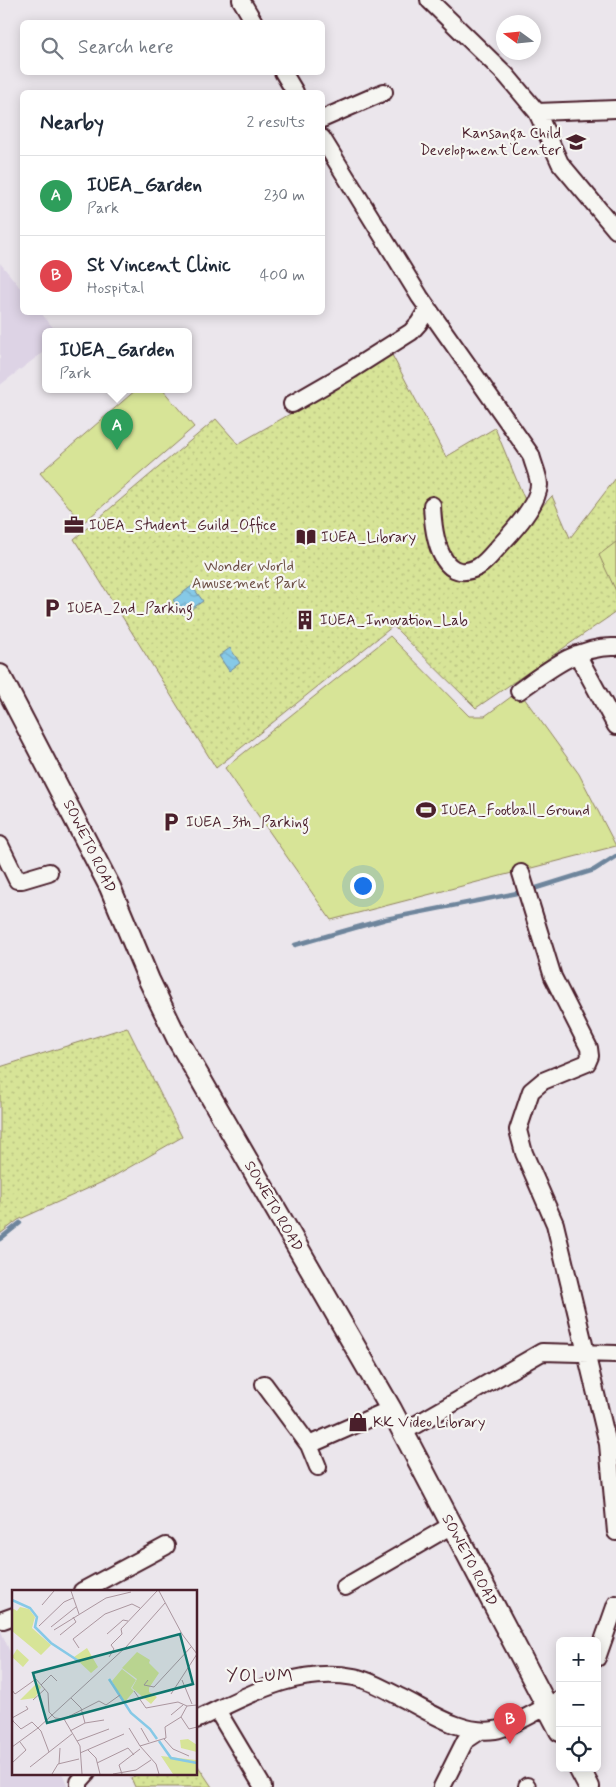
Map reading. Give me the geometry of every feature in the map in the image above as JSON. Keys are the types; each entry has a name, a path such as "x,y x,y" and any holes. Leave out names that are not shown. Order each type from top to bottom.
{"street":[{"path":"240,0 253,20"},
{"path":"428,0 506,75 537,112 560,163 616,230"},
{"path":"284,75 294,90"},
{"path":"325,118 384,92"},
{"path":"537,112 616,109"},
{"path":"325,143 428,308 531,455 539,485 529,510 512,532 480,566 463,572 454,569 441,555 434,536 432,505"},
{"path":"292,404 411,332 428,308"},
{"path":"519,691 542,674 577,654 599,646 616,647"},
{"path":"577,654 616,726"},
{"name":"SOWETO ROAD","path":"0,675 110,887 149,980 178,1040 391,1409 452,1525 553,1703 559,1727"},
{"path":"0,845 16,880 49,872"},
{"path":"520,873 553,977 589,1048 590,1056 587,1063 543,1081 531,1091 518,1130 524,1153 555,1224 608,1444 616,1532"},
{"path":"403,1432 542,1352 586,1355 616,1354"},
{"path":"264,1384 309,1445 318,1467"},
{"path":"309,1445 391,1409"},
{"path":"344,1587 452,1525"},
{"path":"81,1590 166,1546"},
{"path":"601,1647 616,1604"},
{"path":"198,1719 271,1684 319,1675 348,1677 377,1686 462,1728 480,1731 496,1730 553,1703"},
{"path":"217,1710 263,1787"},
{"path":"442,1787 465,1742 480,1731"},
{"path":"581,1772 589,1787"},
{"path":"79,1787 80,1782 86,1774"}],"shaded area":[{"path":"0,263 20,288 20,315 43,315 54,328 42,328 42,353 0,385"},
{"path":"0,1629 12,1656 12,1774 62,1774 68,1787 0,1787"}],"green space":[{"name":"Wonder World Amusement Park","path":"392,355 446,457 495,428 532,517 552,496 570,538 616,478 616,612 476,708 393,626 216,768 74,539 216,419 238,444"},
{"path":"132,393 165,393 194,427 83,523 40,473"},
{"path":"616,542 616,591 599,555"},
{"name":"IUEA_Football_Ground","path":"390,636 469,716 485,716 519,691 579,774 616,846 331,920 225,768"},
{"path":"127,1027 182,1137 109,1179 18,1220 0,1234 0,1067"},
{"path":"198,1766 212,1787 135,1787 131,1778 138,1774 198,1774"}],"water":[{"path":"192,586 203,601 183,615 173,600"},
{"path":"230,648 240,663 229,671 219,656"}],"waterway":[{"path":"530,890 594,870 616,856"},
{"path":"295,945 386,919 522,892"},
{"path":"0,1239 20,1223"}],"place":[{"name":"Kansanga Child Development Center","path":"576,142"},
{"name":"IUEA_Garden","path":"117,450"},
{"name":"IUEA_Student_Guild_Office","path":"74,525"},
{"name":"IUEA_Library","path":"306,537"},
{"name":"IUEA_2nd_Parking","path":"52,608"},
{"name":"IUEA_Innovation_Lab","path":"305,620"},
{"name":"IUEA_Football_Ground","path":"426,810"},
{"name":"IUEA_3th_Parking","path":"171,822"},
{"name":"KK Video Library","path":"358,1422"},
{"name":"St Vincent Clinic","path":"510,1744"}],"district":[{"name":"YOLUM","path":"260,1675"}]}
